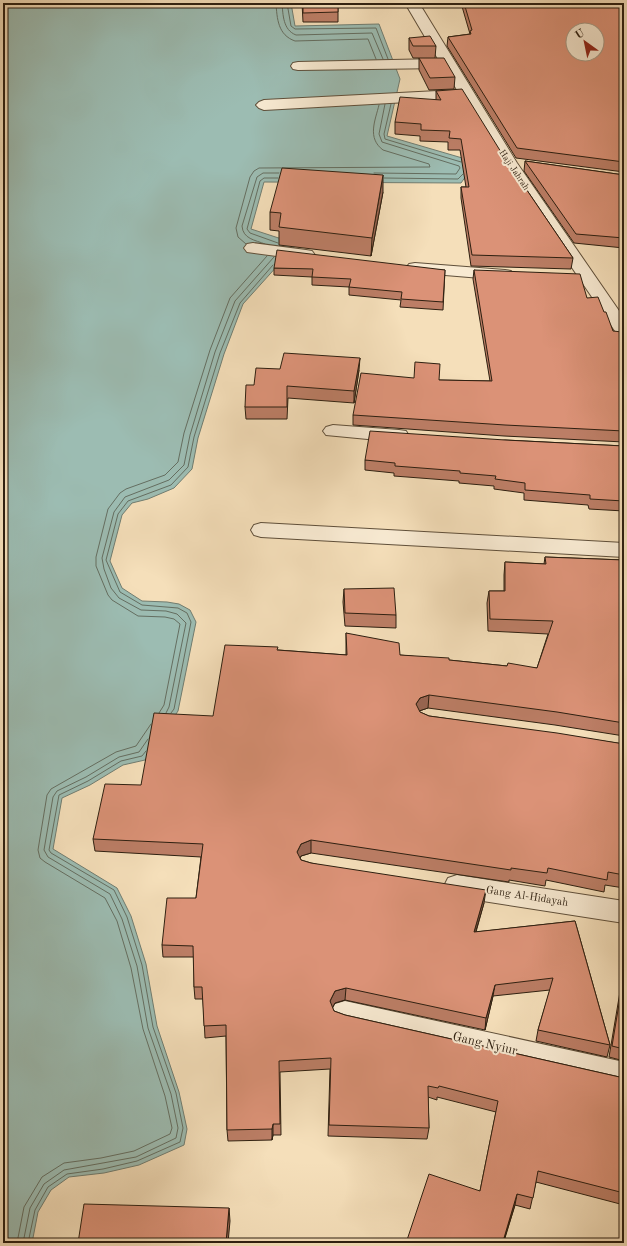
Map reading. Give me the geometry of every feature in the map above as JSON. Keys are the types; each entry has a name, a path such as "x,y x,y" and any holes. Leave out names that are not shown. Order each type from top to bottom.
{"street":[{"name":"Haji Jahrah","path":"412,3 509,163 588,276 624,331"},
{"path":"298,66 448,63"},
{"path":"264,105 467,94"},
{"path":"509,163 532,166"},
{"path":"253,248 322,257"},
{"path":"398,266 444,271 520,275"},
{"path":"565,276 588,276"},
{"path":"333,431 418,437"},
{"path":"261,530 624,550"},
{"name":"Gang Al-Hidayah","path":"436,883 624,912"},
{"name":"Gang Nyiur","path":"345,1013 624,1075"}],"water":[{"path":"3,3 291,3 295,26 379,24 400,79 387,136 476,162 461,183 264,182 251,229 297,244 243,304 224,354 198,438 192,469 174,488 148,499 132,503 122,515 110,561 122,588 142,601 179,604 190,610 196,622 178,711 145,760 123,765 90,785 62,798 53,849 117,888 131,916 146,964 157,1026 179,1092 187,1129 184,1145 139,1165 104,1173 69,1177 51,1190 38,1212 32,1243 3,1243"}],"building":[{"path":"303,3 338,3 338,12 303,13"},
{"path":"464,3 624,3 624,162 517,148 448,37 471,34 470,31 472,30"},
{"path":"430,36 436,46 413,46 409,38"},
{"path":"419,58 444,58 455,77 430,78"},
{"path":"462,89 501,152 573,258 472,255 461,187 469,187 461,139 449,138 450,131 421,130 421,124 395,122 400,97 441,100 436,91"},
{"path":"525,161 624,175 624,238 576,234"},
{"path":"282,168 383,175 372,238 279,227 281,213 270,212"},
{"path":"277,250 445,270 443,302 401,299 402,292 349,287 351,279 312,277 313,269 274,268"},
{"path":"474,270 580,274 587,298 598,297 604,312 606,312 613,331 622,332 624,344 624,431 353,415 361,373 414,378 415,362 440,364 439,380 492,381"},
{"path":"284,353 360,358 354,391 287,386 287,407 245,407 246,385 254,385 256,368 280,369"},
{"path":"370,431 624,446 624,501 590,499 590,495 525,490 525,483 495,479 496,476 460,473 460,471 395,466 395,463 365,460"},
{"path":"545,557 624,560 624,723 557,712 429,695 420,698 416,704 420,712 429,716 557,733 624,744 624,875 608,872 607,880 548,868 547,873 511,868 511,870 311,840 301,844 297,852 301,860 311,863 486,890 474,932 575,921 610,1045 538,1030 553,978 495,985 486,1018 346,988 335,991 330,1001 334,1011 345,1015 624,1078 624,1193 538,1171 533,1198 517,1194 504,1238 519,1243 406,1243 429,1174 480,1191 498,1101 439,1086 438,1088 428,1086 429,1128 329,1125 331,1058 279,1061 280,1124 273,1124 272,1129 227,1130 226,1025 204,1026 202,987 194,987 193,946 162,945 167,898 196,898 203,844 93,839 105,784 141,785 154,713 213,716 225,645 278,647 277,650 347,655 346,633 399,643 400,655 449,658 449,660 507,666 508,663 537,668 553,621 490,619 489,591 505,591 505,562 546,564"},
{"path":"394,588 396,615 345,613 344,589"},
{"path":"624,974 624,1049 612,1046"},
{"path":"84,1204 229,1208 226,1243 78,1243"},
{"path":"274,1241 298,1243 273,1243"}]}
